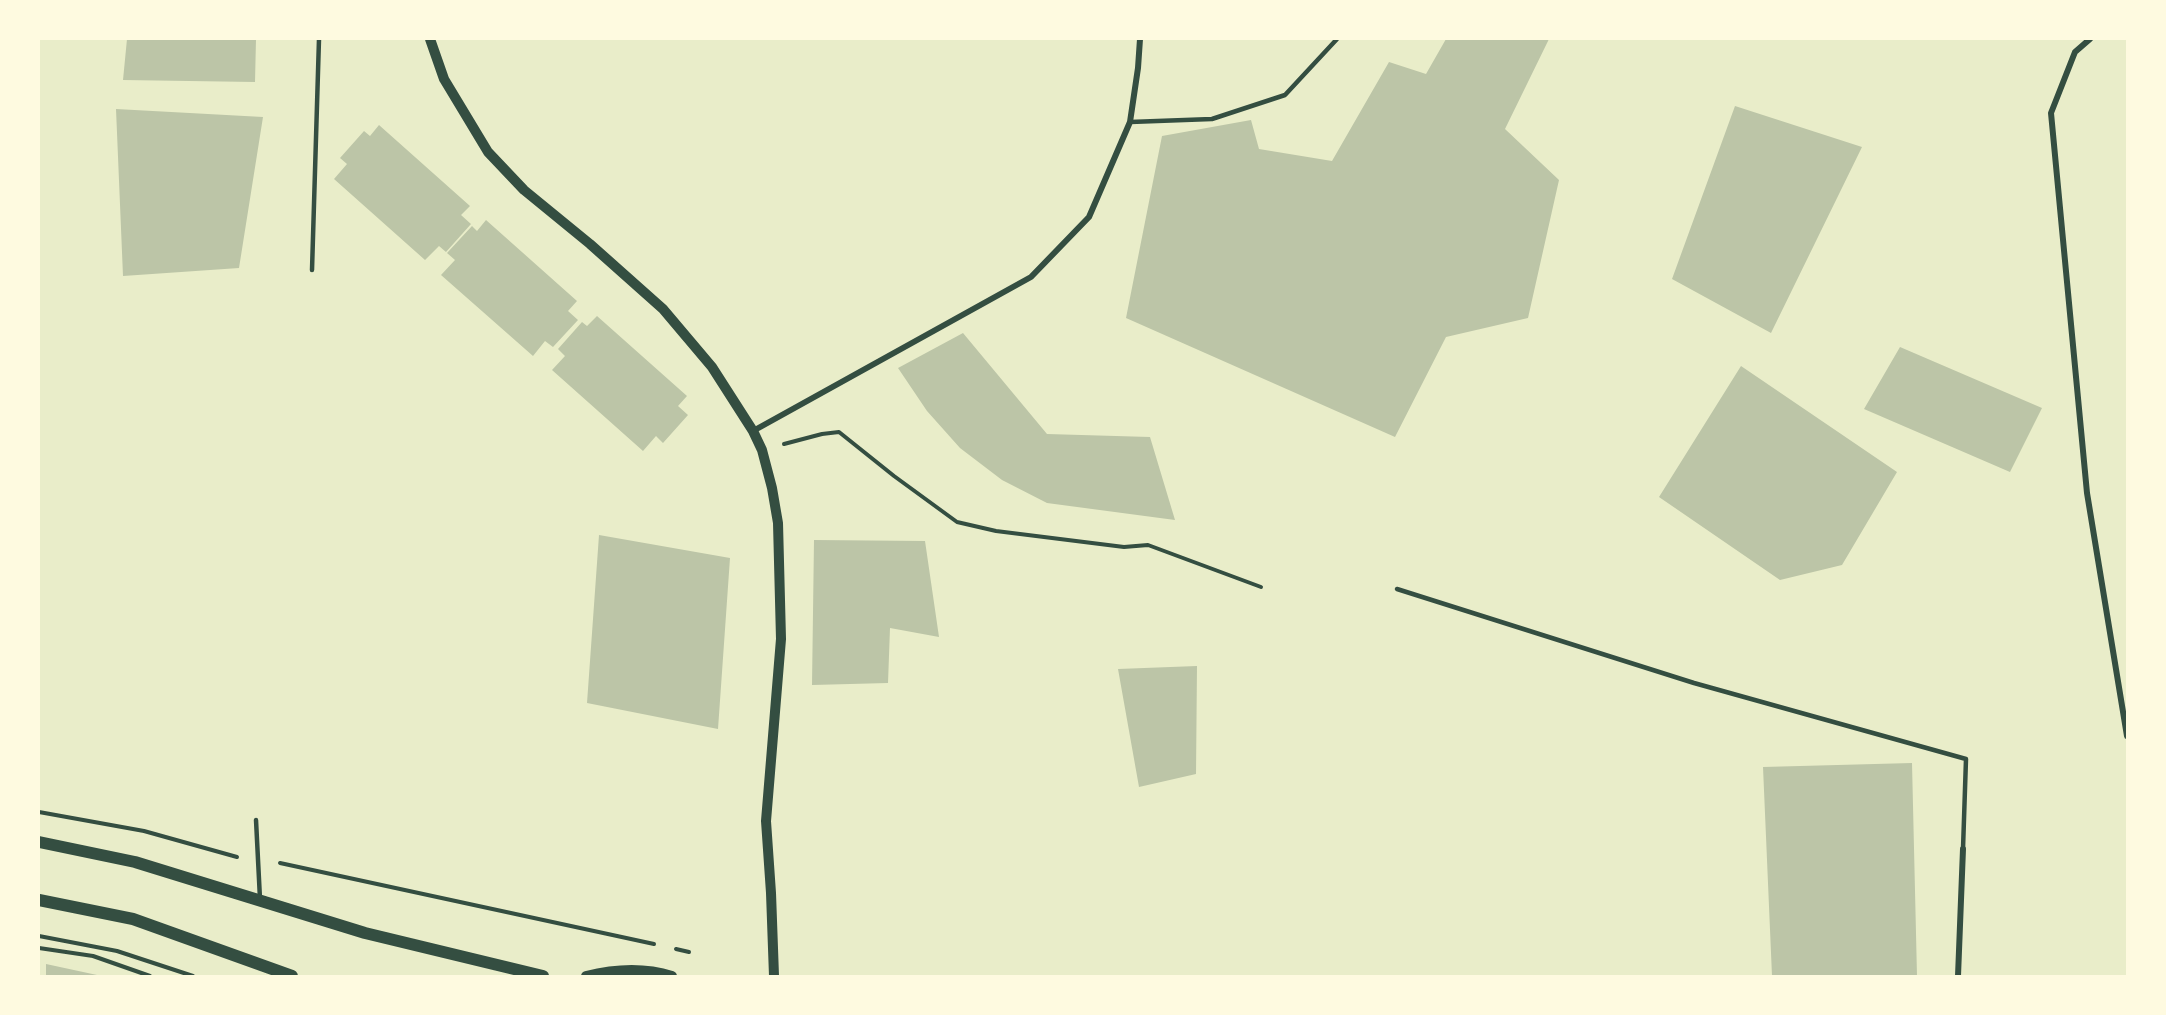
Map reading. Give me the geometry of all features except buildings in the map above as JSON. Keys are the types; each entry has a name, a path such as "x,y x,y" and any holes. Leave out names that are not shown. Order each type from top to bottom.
{"main road":[{"path":"39,842 135,862 365,933 543,976"},
{"path":"39,900 133,919 292,976"}],"street":[{"path":"430,39 444,79 488,152 524,190 590,244 663,309 712,367 753,431 762,450 778,524 781,639 766,821 774,976"},
{"path":"753,431 1031,277 1089,217 1130,122 1140,39"},
{"path":"2090,39 2075,52 2051,113 2087,493 2127,736"},
{"path":"1958,976 1963,849"},
{"path":"586,976 610,970 657,971 672,976"}],"lane":[{"path":"312,270 319,39"},
{"path":"1130,122 1212,119 1285,95 1337,39"},
{"path":"1397,589 1694,683 1966,759 1963,849"},
{"path":"256,820 260,901"}],"path":[{"path":"762,450 822,434 839,432 957,522 996,531 1124,547 1148,545 1261,587"},
{"path":"39,812 144,831 229,856 258,859 654,944"},
{"path":"39,936 117,951 193,976"},
{"path":"666,947 689,952"},
{"path":"39,948 93,956 150,976"}]}
